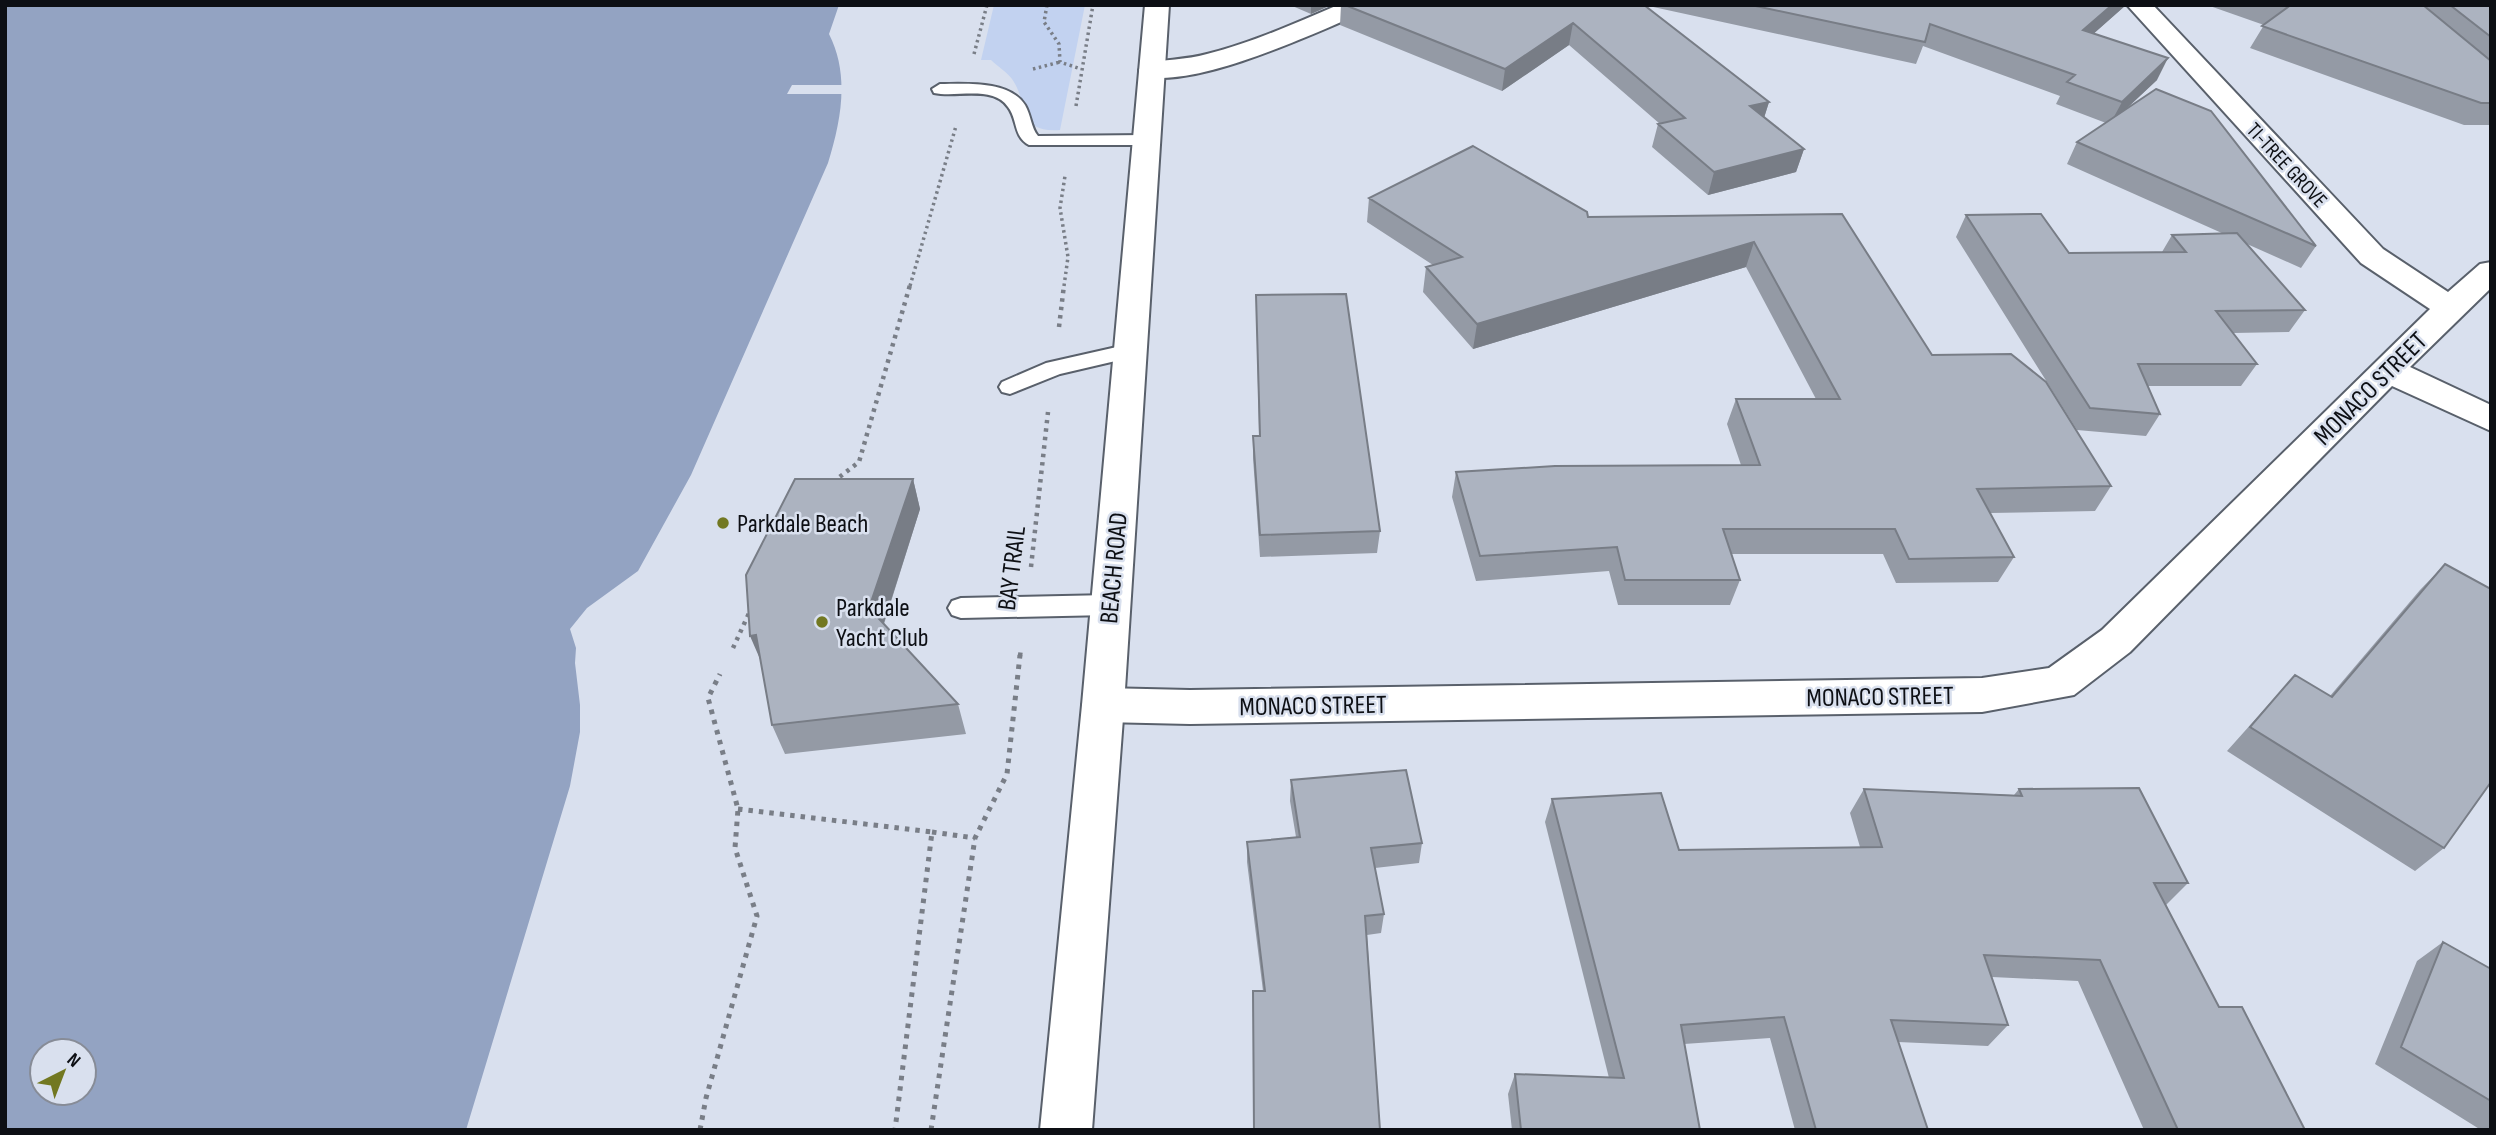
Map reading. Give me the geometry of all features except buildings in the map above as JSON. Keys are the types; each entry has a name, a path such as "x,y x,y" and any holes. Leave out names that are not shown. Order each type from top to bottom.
{"street":[{"name":"BEACH ROAD","path":"1066,1130 1157,5"},
{"path":"1152,70 1182,69 1237,55 1360,5"},
{"name":"TI-TREE GROVE","path":"2139,5 2372,257 2450,308"},
{"name":"MONACO STREET","path":"1102,705 1190,707 1969,695 2059,683 2116,641 2450,308 2491,271"},
{"path":"2389,371 2491,419"}],"lane":[{"path":"940,89 982,89 1007,97 1016,105 1028,137 1035,141 1146,140"},
{"path":"1010,387 1054,368 1130,351"},
{"path":"961,608 1109,605"}],"path":[{"path":"827,486 859,462 961,107 980,98 984,77 972,66 987,5"},
{"path":"1047,5 1044,22 1059,44 1060,62 1081,69"},
{"name":"BAY TRAIL","path":"931,1130 975,838 1007,774 1068,257 1060,208 1093,5"},
{"path":"733,648 751,610"},
{"path":"700,1130 706,1098 757,916 735,848 737,809 708,698 720,674"},
{"path":"737,809 975,838"},
{"path":"895,1130 932,832"}],"shaded area":[{"path":"5,5 839,5 829,34 840,66 840,115 828,163 691,475 638,571 587,608 570,629 576,648 580,732 570,786 466,1130 5,1130"},
{"path":"994,5 1085,5 1060,130 1046,130 1031,122 1012,79 991,60 981,60"}],"pier":[{"path":"792,85 845,85 845,94 787,94"}],"place":[{"name":"Parkdale Beach","path":"723,523"},
{"name":"Parkdale Yacht Club","path":"822,622"}]}
